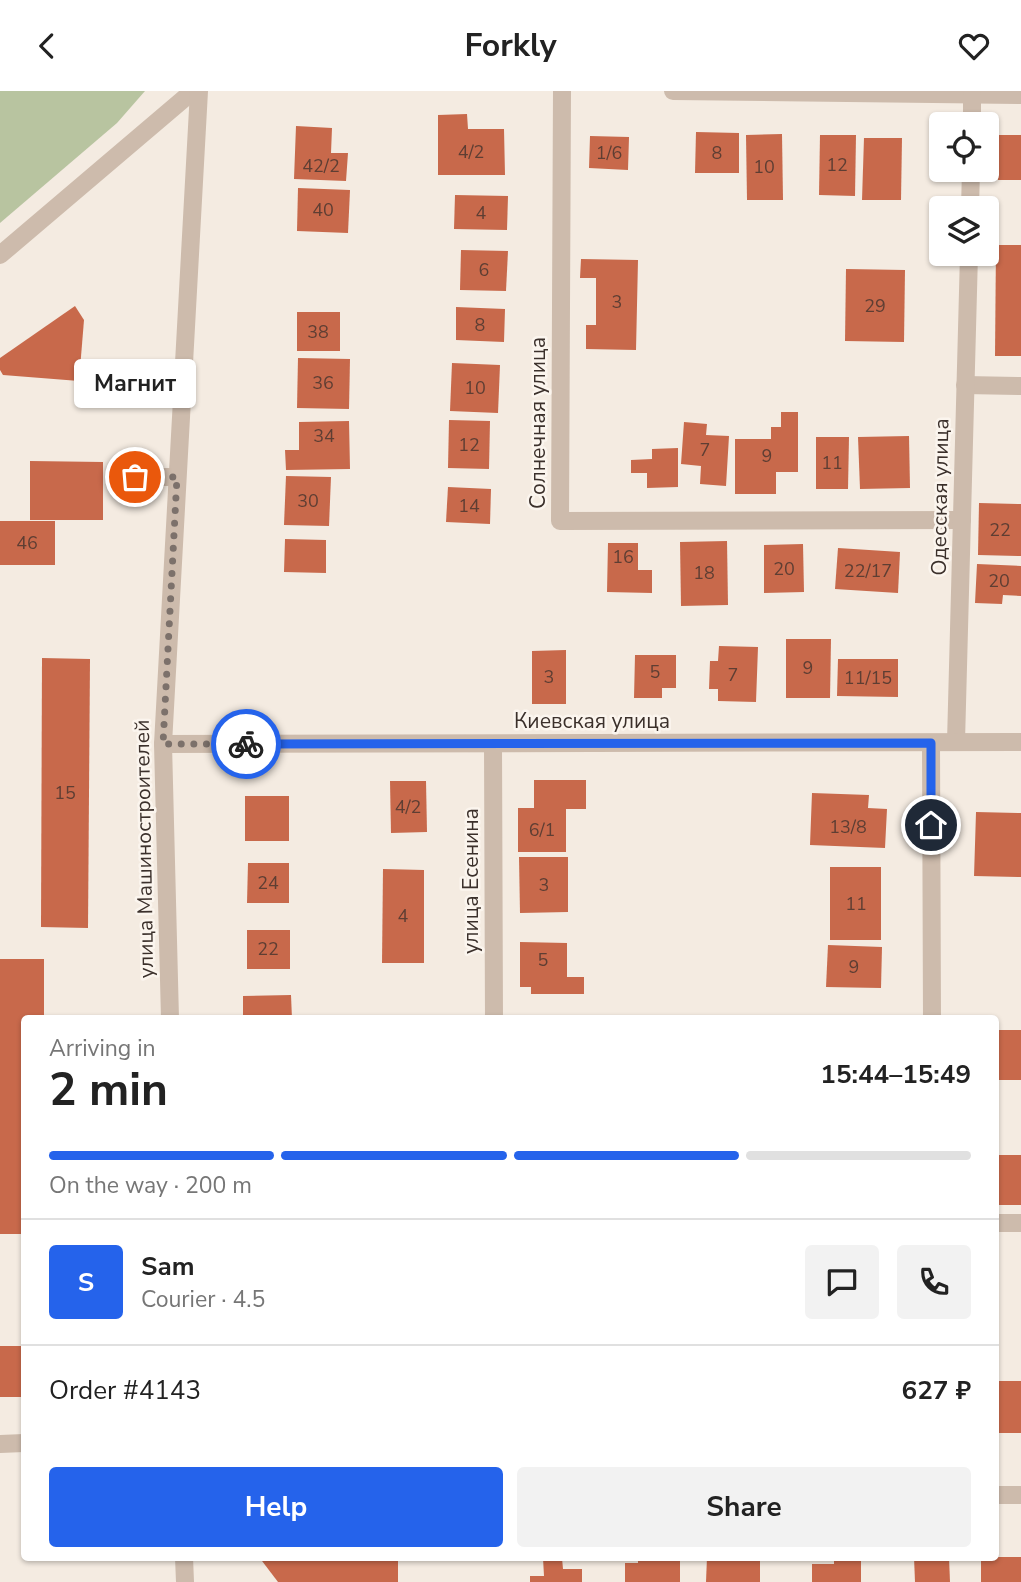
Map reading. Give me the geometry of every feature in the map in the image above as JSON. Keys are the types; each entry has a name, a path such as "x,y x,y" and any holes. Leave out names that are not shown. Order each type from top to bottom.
{"street":[{"path":"0,255 193,91"},
{"name":"улица Машиностроителей","path":"170,1015 163,744 198,91"},
{"name":"Солнечная улица","path":"562,91 560,521 962,520"},
{"path":"673,91 1021,95"},
{"path":"972,95 972,112"},
{"name":"Одесская улица","path":"956,742 968,266"},
{"path":"965,384 1021,386"},
{"path":"135,477 177,477"},
{"name":"Киевская улица","path":"163,744 1021,742"},
{"path":"931,743 932,1015"},
{"name":"улица Есенина","path":"493,744 494,1015"},
{"path":"999,1223 1021,1223"},
{"path":"0,1444 21,1443"},
{"path":"999,1496 1021,1495"},
{"path":"184,1561 185,1582"}],"green space":[{"path":"0,91 145,91 117,123 0,223"}],"building":[{"path":"467,114 468,129 504,129 505,175 438,175 438,115"},
{"path":"296,126 332,128 331,153 348,153 346,181 294,179"},
{"path":"696,132 739,133 739,173 695,173"},
{"path":"782,134 783,200 747,200 746,135"},
{"path":"820,135 856,135 855,196 819,195"},
{"path":"999,135 1021,135 1021,180 999,180"},
{"path":"590,136 629,137 628,170 589,168"},
{"path":"864,138 902,138 901,200 862,200"},
{"path":"298,188 350,190 348,233 297,231"},
{"path":"455,195 508,196 507,230 454,229"},
{"path":"999,245 1021,245 1021,356 995,356 996,266 999,266"},
{"path":"461,250 508,251 506,291 460,290"},
{"path":"581,259 638,260 636,350 586,349 586,325 596,325 596,278 580,278"},
{"path":"846,269 905,270 904,342 845,341"},
{"path":"75,306 84,320 79,381 3,375 0,358"},
{"path":"456,307 505,309 504,342 456,340"},
{"path":"297,312 340,312 340,351 297,351"},
{"path":"298,358 350,359 349,409 297,408"},
{"path":"452,363 500,365 498,413 450,411"},
{"path":"781,412 798,412 798,472 776,472 776,494 735,494 735,439 771,439 771,427 781,427"},
{"path":"449,420 490,421 489,469 448,468"},
{"path":"349,421 350,469 286,470 285,450 299,450 299,422"},
{"path":"684,422 707,424 706,435 729,436 726,486 700,484 701,466 681,464"},
{"path":"909,436 910,488 860,489 858,437"},
{"path":"816,437 849,437 848,489 816,489"},
{"path":"678,448 678,487 647,488 647,473 631,473 631,460 652,459 652,449"},
{"path":"30,461 103,462 103,520 30,520"},
{"path":"286,476 331,477 329,526 284,525"},
{"path":"448,487 491,489 490,524 446,522"},
{"path":"979,503 1021,504 1021,556 978,555"},
{"path":"0,521 55,521 55,565 0,565"},
{"path":"285,539 326,540 326,573 284,572"},
{"path":"727,541 728,605 681,606 680,542"},
{"path":"608,543 638,543 638,570 652,570 652,593 607,592"},
{"path":"803,544 804,592 764,593 764,545"},
{"path":"838,548 900,552 898,593 835,589"},
{"path":"977,564 1021,566 1021,596 1003,595 1002,604 975,603"},
{"path":"786,639 831,639 830,698 786,698"},
{"path":"719,646 758,647 756,702 718,701 718,689 709,689 710,661 718,661"},
{"path":"566,650 566,704 532,704 532,651"},
{"path":"635,655 676,655 676,688 662,688 662,698 634,698"},
{"path":"42,658 90,659 88,928 41,927"},
{"path":"838,659 898,659 898,697 837,696"},
{"path":"534,780 586,780 586,809 566,809 566,852 518,852 518,808 534,808"},
{"path":"390,781 426,781 427,832 391,833"},
{"path":"812,793 869,795 868,808 887,809 885,848 810,845"},
{"path":"245,796 289,796 289,841 245,841"},
{"path":"976,812 1021,813 1021,877 974,876"},
{"path":"519,857 568,857 568,912 520,913"},
{"path":"248,863 289,863 289,903 247,903"},
{"path":"830,867 881,867 881,940 830,940"},
{"path":"383,869 424,870 424,963 382,963"},
{"path":"247,930 290,930 290,969 247,969"},
{"path":"520,942 567,943 567,977 584,977 584,994 531,994 531,987 520,987"},
{"path":"828,945 882,947 881,988 826,987"},
{"path":"0,959 44,959 44,1015 21,1015 21,1234 0,1234"},
{"path":"291,995 292,1015 243,1015 243,996"},
{"path":"999,1030 1021,1030 1021,1080 999,1080"},
{"path":"999,1155 1021,1155 1021,1205 999,1205"},
{"path":"0,1346 21,1346 21,1397 0,1397"},
{"path":"999,1381 1021,1381 1021,1433 999,1433"},
{"path":"999,1557 1021,1557 1021,1582 981,1582 981,1561 999,1561"},
{"path":"262,1561 398,1561 398,1582 278,1582"},
{"path":"543,1561 562,1561 563,1569 582,1569 582,1582 530,1582 530,1576 544,1576"},
{"path":"680,1561 680,1582 625,1582 625,1563"},
{"path":"707,1561 760,1561 760,1582 706,1582"},
{"path":"834,1561 861,1561 861,1582 812,1582 812,1564 834,1564"},
{"path":"914,1561 949,1561 950,1582 915,1582"}],"way so far":[{"path":"135,477 177,477 163,744 246,744"}],"place":[{"name":"Магнит","path":"135,477"}],"route":[{"path":"246,744 931,743 931,825"}]}
